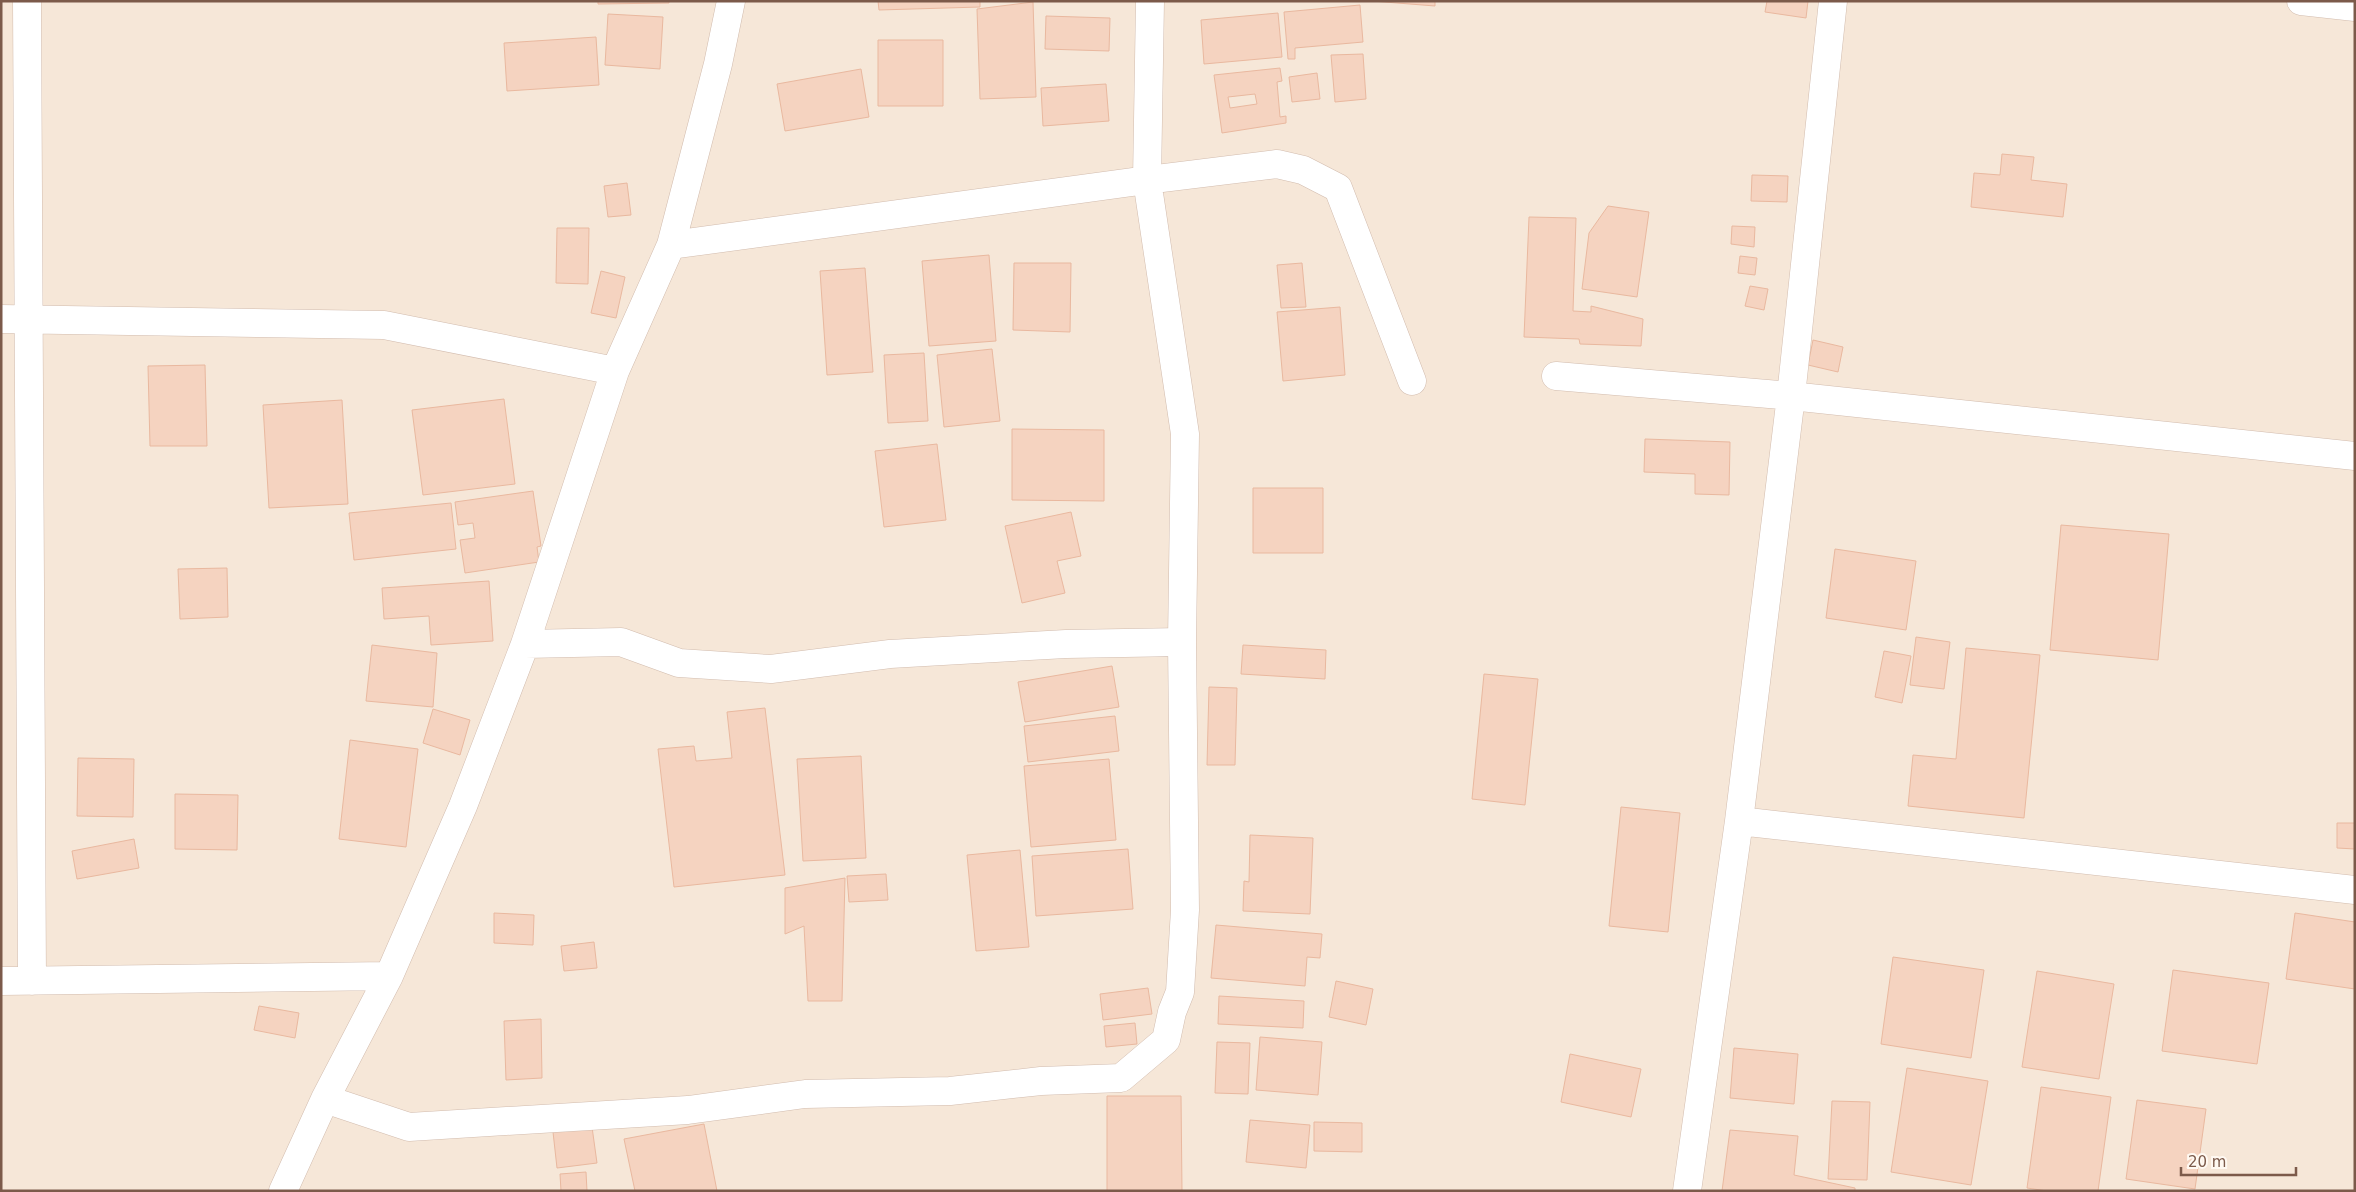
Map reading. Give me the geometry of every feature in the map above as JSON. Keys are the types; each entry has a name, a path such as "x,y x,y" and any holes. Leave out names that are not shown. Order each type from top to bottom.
{"street":[{"path":"28,1 32,981"},
{"path":"283,1191 325,1099 389,976 463,806 525,644 615,371 671,245 718,64 731,1"},
{"path":"325,1099 409,1127 688,1110 805,1094 950,1090 1041,1081 1121,1078 1166,1040 1172,1012 1180,992 1186,910 1182,642 1185,434 1147,180 1150,1"},
{"path":"1687,1191 1739,821 1791,396 1833,1"},
{"path":"2301,1 2355,7"},
{"path":"671,245 1277,164 1303,170 1338,188 1412,382"},
{"path":"1,319 384,325 615,371"},
{"path":"1556,376 1791,396 2355,456"},
{"path":"525,644 621,642 679,663 771,669 890,654 1066,644 1182,642"},
{"path":"1739,821 2355,890"},
{"path":"1,981 389,976"}],"shaded area":[{"path":"1,1 2355,1 2355,1191 1,1191"}],"building":[{"path":"598,1 669,1 669,3 598,4"},
{"path":"878,1 980,1 980,7 879,10"},
{"path":"1372,1 1435,1 1435,6"},
{"path":"1767,1 1808,1 1806,18 1765,12"},
{"path":"1033,2 1036,97 980,99 977,9"},
{"path":"1360,5 1363,42 1295,48 1295,59 1288,59 1284,12"},
{"path":"1278,13 1282,57 1204,64 1201,20"},
{"path":"608,14 663,17 660,69 605,65"},
{"path":"1046,16 1110,18 1109,51 1045,49"},
{"path":"596,37 599,85 507,91 504,43"},
{"path":"878,40 943,40 943,106 878,106"},
{"path":"1363,54 1366,99 1335,102 1331,55"},
{"path":"1280,68 1282,81 1277,82 1280,117 1286,116 1286,123 1222,133 1214,75","holes":["1255,94 1257,104 1230,108 1228,97"]},
{"path":"861,69 869,117 785,131 777,84"},
{"path":"1317,73 1320,99 1292,102 1289,77"},
{"path":"1106,84 1109,121 1043,126 1041,88"},
{"path":"2002,154 2034,157 2031,180 2067,184 2063,217 1971,207 1974,173 2000,175"},
{"path":"1752,175 1788,176 1787,202 1751,201"},
{"path":"627,183 631,215 608,217 604,186"},
{"path":"1608,206 1649,212 1637,297 1582,289 1589,233"},
{"path":"1529,217 1576,218 1573,311 1591,312 1591,306 1643,319 1641,346 1580,344 1579,339 1524,337"},
{"path":"1732,226 1755,227 1754,247 1731,244"},
{"path":"557,228 589,228 588,284 556,283"},
{"path":"989,255 996,341 929,346 922,261"},
{"path":"1740,256 1757,258 1755,275 1738,273"},
{"path":"1014,263 1071,263 1070,332 1013,330"},
{"path":"1302,263 1306,307 1281,308 1277,265"},
{"path":"865,268 873,372 827,375 820,271"},
{"path":"601,271 625,277 616,318 591,313"},
{"path":"1750,286 1768,289 1764,310 1745,306"},
{"path":"1340,307 1345,375 1283,381 1277,312"},
{"path":"1813,340 1843,347 1838,372 1808,365"},
{"path":"992,349 1000,421 944,427 937,355"},
{"path":"924,353 928,421 888,423 884,355"},
{"path":"205,365 207,446 150,446 148,366"},
{"path":"504,399 515,484 423,495 412,410"},
{"path":"342,400 348,504 269,508 263,405"},
{"path":"1012,429 1104,430 1104,501 1012,500"},
{"path":"1645,439 1730,442 1729,495 1695,494 1695,474 1644,472"},
{"path":"937,444 946,520 884,527 875,451"},
{"path":"1253,488 1323,488 1323,553 1253,553"},
{"path":"533,491 541,546 537,547 539,562 465,573 460,540 475,538 473,523 458,525 455,502"},
{"path":"451,503 456,549 354,560 349,513"},
{"path":"1071,512 1081,556 1057,561 1065,593 1022,603 1005,526"},
{"path":"2061,525 2169,534 2158,660 2050,650"},
{"path":"1835,549 1916,561 1906,630 1826,618"},
{"path":"227,568 228,617 180,619 178,569"},
{"path":"489,581 493,641 431,645 429,616 384,619 382,588"},
{"path":"1916,637 1950,642 1944,689 1910,685"},
{"path":"372,645 437,653 433,707 366,701"},
{"path":"1243,645 1326,650 1325,679 1241,674"},
{"path":"1966,648 2040,655 2024,818 1908,806 1913,755 1956,759"},
{"path":"1884,651 1911,656 1902,703 1875,697"},
{"path":"1112,666 1119,707 1025,722 1018,682"},
{"path":"1484,674 1538,679 1525,805 1472,799"},
{"path":"1209,687 1237,688 1235,765 1207,765"},
{"path":"765,708 785,875 674,887 658,749 694,746 696,761 732,758 727,712"},
{"path":"433,709 470,720 460,755 423,743"},
{"path":"1115,716 1119,751 1028,762 1024,726"},
{"path":"350,740 418,749 406,847 339,839"},
{"path":"861,756 866,858 803,861 797,759"},
{"path":"78,758 134,759 133,817 77,816"},
{"path":"1109,759 1116,840 1031,847 1024,766"},
{"path":"175,794 238,795 237,850 175,849"},
{"path":"1621,807 1680,813 1668,932 1609,926"},
{"path":"2337,823 2355,823 2355,849 2337,848"},
{"path":"1250,835 1313,838 1310,914 1243,911 1244,881 1249,882"},
{"path":"134,839 139,868 77,879 72,851"},
{"path":"1128,849 1133,909 1036,916 1032,856"},
{"path":"1020,850 1029,947 976,951 967,855"},
{"path":"886,874 888,900 849,902 847,876"},
{"path":"845,878 842,1001 808,1001 804,926 785,934 785,888"},
{"path":"494,913 534,915 533,945 494,943"},
{"path":"2295,913 2355,922 2355,989 2286,979"},
{"path":"1216,925 1322,934 1320,958 1307,957 1305,986 1211,978"},
{"path":"594,942 597,968 564,971 561,946"},
{"path":"1893,957 1984,970 1971,1058 1881,1044"},
{"path":"2173,970 2269,983 2257,1064 2162,1051"},
{"path":"2037,971 2114,984 2099,1079 2022,1067"},
{"path":"1336,981 1373,989 1366,1025 1329,1017"},
{"path":"1148,988 1152,1014 1103,1020 1100,994"},
{"path":"1219,996 1304,1001 1303,1028 1218,1024"},
{"path":"259,1006 299,1013 295,1038 254,1030"},
{"path":"541,1019 542,1078 506,1080 504,1021"},
{"path":"1135,1023 1137,1044 1106,1047 1104,1026"},
{"path":"1260,1037 1322,1042 1318,1095 1256,1090"},
{"path":"1217,1042 1250,1043 1248,1094 1215,1093"},
{"path":"1734,1048 1798,1054 1794,1104 1730,1098"},
{"path":"1570,1054 1641,1069 1631,1117 1561,1102"},
{"path":"1907,1068 1988,1081 1971,1185 1891,1172"},
{"path":"2041,1087 2111,1097 2098,1191 2047,1191 2027,1188"},
{"path":"1107,1096 1181,1096 1182,1191 1107,1191"},
{"path":"2137,1100 2206,1109 2195,1189 2126,1179"},
{"path":"1832,1101 1870,1102 1867,1180 1828,1179"},
{"path":"1250,1120 1310,1125 1306,1168 1246,1162"},
{"path":"1314,1122 1362,1123 1362,1152 1314,1151"},
{"path":"704,1124 717,1191 635,1191 624,1139"},
{"path":"592,1127 597,1163 557,1168 553,1132"},
{"path":"1730,1130 1798,1136 1794,1175 1855,1188 1855,1191 1722,1191"},
{"path":"586,1172 587,1191 561,1191 560,1174"}]}
